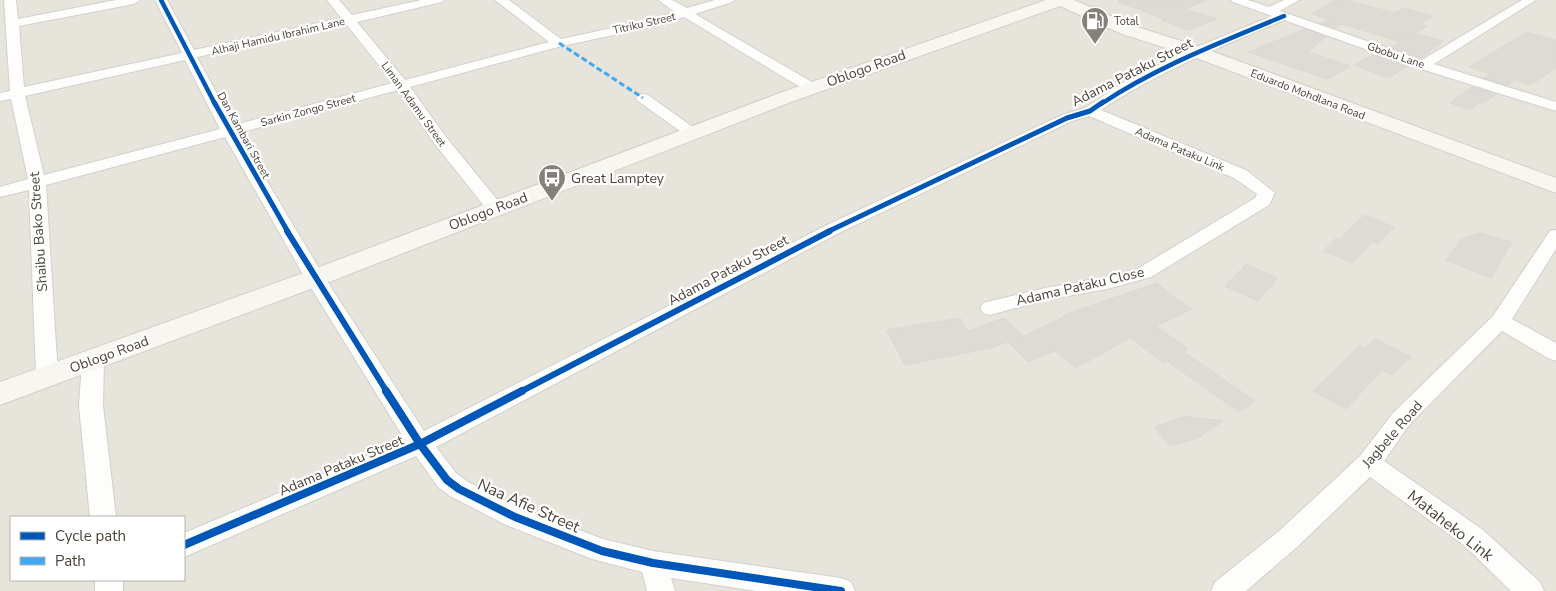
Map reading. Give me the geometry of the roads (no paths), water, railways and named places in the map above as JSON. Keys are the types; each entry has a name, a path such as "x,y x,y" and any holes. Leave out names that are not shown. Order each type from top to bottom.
{"main road":[{"name":"Eduardo Mohdlana Road","path":"1061,0 1088,14 1163,44 1197,52 1556,186"},
{"name":"Oblogo Road","path":"0,394 315,278 812,88 1061,0"}],"street":[{"name":"Shaibu Bako Street","path":"10,0 9,26 17,93 37,182 47,376"},
{"path":"9,26 134,0"},
{"name":"Dan Kambari Street","path":"161,0 229,131 315,278"},
{"name":"Liman Adamu Street","path":"333,0 401,84 440,140 495,208"},
{"name":"Alhaji Hamidu Ibrahim Lane","path":"0,97 438,0"},
{"path":"501,0 558,43"},
{"path":"664,0 812,88"},
{"name":"Titriku Street","path":"558,43 651,23 728,0"},
{"name":"Gbobu Lane","path":"1237,0 1423,65 1556,107"},
{"path":"1271,11 1293,0"},
{"path":"1423,65 1530,0"},
{"name":"Adama Pataku Street","path":"185,545 420,444 833,229 1067,118 1090,111 1129,85 1197,52 1284,16"},
{"name":"Sarkin Zongo Street","path":"0,192 558,43"},
{"path":"643,98 692,133"},
{"name":"Adama Pataku Link","path":"1090,111 1240,174 1266,193"},
{"name":"Adama Pataku Close","path":"990,308 1045,294 1107,283 1144,273 1263,201 1266,193"},
{"name":"Jagbele Road","path":"1225,591 1288,539 1369,463 1401,419 1500,321 1556,235"},
{"name":"Naa Afie Street","path":"315,278 420,444 446,480 459,489 515,517 602,551 653,564 841,591"},
{"path":"1500,321 1556,353"},
{"path":"93,360 91,406 103,516"},
{"name":"Mataheko Link","path":"1369,463 1474,538 1530,591"},
{"path":"653,564 661,591"}],"place":[{"name":"Total","path":"1095,45"},
{"name":"Great Lamptey","path":"552,202"}]}
